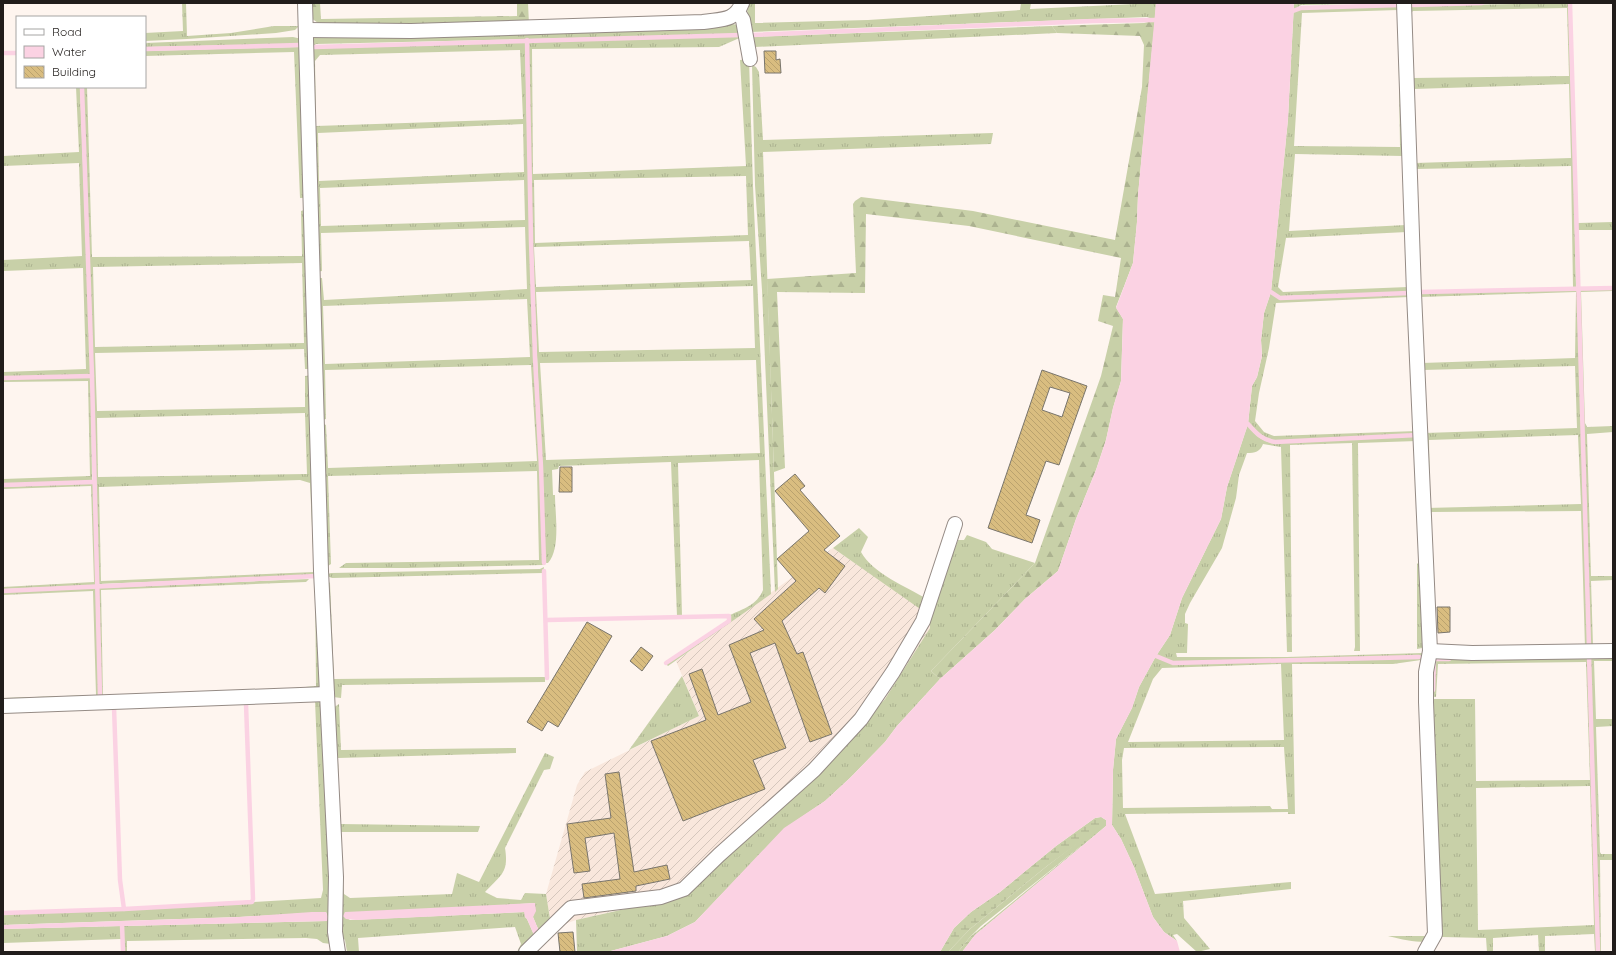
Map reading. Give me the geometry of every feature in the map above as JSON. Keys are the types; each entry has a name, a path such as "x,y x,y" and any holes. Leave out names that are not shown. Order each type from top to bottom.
{"street":[{"path":"306,3 321,555 336,877 335,932 338,952"},
{"path":"1404,3 1414,293 1430,651 1426,672 1426,702 1435,934 1425,952"},
{"path":"306,30 411,31 702,22 731,18 740,8"},
{"path":"740,8 750,59"},
{"path":"526,952 571,908 662,897 684,889 719,855 814,770 861,719 893,672 923,621 955,524"},
{"path":"1430,651 1472,653 1613,651"},
{"path":"3,706 327,694"}],"shaded area":[{"path":"833,548 930,615 930,628 885,699 849,739 681,895 576,920 550,929 551,925 546,894 577,785 585,772 699,716 676,661"}],"green space":[{"path":"182,3 186,3 187,36 231,33 274,26 299,26 295,30 276,33 146,41 146,33 183,31"},
{"path":"308,3 320,3 321,19 517,16 517,3 528,3 529,24 321,25 311,18"},
{"path":"747,3 755,3 755,23 868,20 1020,10 1021,3 1031,3 1030,9 1156,3 1155,20 1147,17 750,32 748,29"},
{"path":"1294,3 1399,3 1403,3 1409,188 1405,187 1403,156 1295,154 1289,231 1406,225 1406,197 1409,197 1412,259 1408,258 1407,232 1286,238 1278,287 1283,292 1408,287 1407,265 1412,263 1413,318 1410,318 1409,297 1276,303 1255,421 1264,432 1274,436 1417,431 1411,326 1414,326 1418,435 1425,640 1422,648 1417,649 1417,564 1419,562 1417,441 1358,443 1360,651 1354,651 1352,443 1290,445 1292,652 1287,652 1281,447 1263,444 1257,452 1247,453 1239,475 1236,498 1222,548 1185,614 1185,623 1188,624 1187,653 1176,653 1177,657 1287,657 1423,653 1421,660 1393,664 1292,664 1295,814 1288,814 1288,812 1125,814 1155,894 1291,882 1291,889 1183,901 1184,918 1210,949 1197,952 1177,934 1173,935 1177,941 1164,932 1153,917 1134,867 1121,839 1112,825 1113,770 1116,739 1132,708 1139,687 1156,656 1170,635 1182,598 1221,519 1227,487 1248,424 1252,386 1257,377 1262,356 1261,340 1264,313 1271,292 1288,119","holes":["1401,4 1399,6 1294,10 1301,5","1398,10 1400,147 1294,146 1302,13","1408,292 1409,294 1280,299 1272,293 1280,296","1248,425 1266,440 1274,441 1418,435 1274,443 1266,441 1259,437","1281,664 1284,740 1128,742 1153,679 1162,668","1284,747 1288,809 1272,809 1270,806 1123,808 1122,760 1124,748"]},
{"path":"1570,3 1576,287 1573,287 1571,166 1415,169 1421,293 1577,290 1589,650 1461,650 1457,648 1585,648 1581,511 1432,512 1430,513 1431,548 1427,551 1426,508 1581,504 1578,435 1429,440 1430,499 1426,499 1424,433 1577,428 1575,366 1423,370 1425,428 1423,428 1417,309 1419,309 1422,363 1575,358 1576,292 1420,297 1419,303 1417,303 1412,130 1414,133 1415,163 1571,158 1569,84 1413,89 1414,119 1412,122 1409,26 1412,31 1413,78 1569,76 1567,8 1413,11 1408,16 1411,6"},
{"path":"1155,20 1133,263 1116,307 1123,319 1121,381 1106,440 1058,571 1025,599 995,630 940,679 931,671 1035,563 1101,376 1113,326 1098,321 1103,295 1115,297 1121,258 969,226 866,214 865,293 777,292 785,468 774,472 767,279 856,273 853,204 861,197 973,211 1115,240 1142,87 1144,45 1140,36 1057,33 1052,26 1144,23"},
{"path":"732,24 739,25 743,34 316,44 314,46 316,48 525,42 531,290 540,468 543,565 339,568 346,563 539,560 537,471 328,476 331,564 328,566 322,423 326,425 328,468 537,461 531,365 325,370 326,419 322,420 317,278 322,278 324,300 527,289 525,227 321,233 322,271 317,272 311,40 318,36","holes":["520,50 523,119 316,126 315,61 320,55","523,124 524,172 319,181 318,133","524,180 525,220 321,226 320,188","527,299 530,357 325,364 323,306"]},
{"path":"1052,26 1057,33 755,47 751,43 750,37"},
{"path":"744,36 719,47 532,49 533,174 746,166 740,60 749,59 753,186 771,594 668,666 666,664 730,621 730,615 753,603 763,590 759,460 678,463 682,616 677,616 671,462 559,466 558,469 552,470 553,495 555,495 556,540 552,557 548,563 545,563 534,289 527,41","holes":["746,176 748,235 535,243 534,180","749,241 751,280 536,287 534,247","753,286 755,348 539,352 536,292","756,360 760,453 546,460 540,363"]},
{"path":"293,37 302,39 306,198 300,198 294,52 146,56 146,51 298,47 301,46 299,44 146,47 146,43"},
{"path":"752,65 756,67 759,72 763,140 993,133 991,144 763,152 778,589 775,592 762,290 755,185"},
{"path":"76,88 80,88 91,375 3,377 3,372 86,369 83,268 3,271 3,260 82,256 79,163 3,166 3,156 79,152"},
{"path":"83,88 87,88 92,257 302,256 301,211 307,209 311,369 305,369 304,349 95,353 97,411 305,407 305,376 312,375 321,689 3,703 3,698 96,695 93,591 3,595 3,592 96,587 100,697 98,588 309,579 306,582 101,590 103,696 283,689 316,686 315,575 98,584","holes":["302,263 304,343 95,347 93,267","305,413 307,474 98,477 97,418","300,480 310,483 314,572 101,581 99,487"]},
{"path":"1613,222 1613,230 1578,230 1578,223"},
{"path":"1613,288 1613,291 1581,292 1585,423 1587,427 1613,426 1613,432 1587,434 1591,576 1613,576 1613,580 1591,581 1593,646 1589,647 1578,290"},
{"path":"91,377 92,481 3,484 3,479 90,476 88,381 3,382 3,379"},
{"path":"93,483 96,585 3,589 3,587 94,582 91,486 3,489 3,487"},
{"path":"859,528 868,537 861,552 866,560 881,573 927,599 923,611 833,548"},
{"path":"967,535 986,542 992,549 1035,563 931,671 940,679 897,726 885,742 825,801 784,829 695,922 667,936 607,952 577,952 576,920 665,900 849,739 885,699 930,628 930,615 958,540 964,540"},
{"path":"544,567 543,573 332,578 327,576 331,573 540,569"},
{"path":"326,580 330,583 334,679 545,677 545,682 342,685 341,698 333,697"},
{"path":"1613,655 1434,659 1433,695 1435,660 1588,657 1597,952 1595,952 1594,934 1545,936 1545,952 1539,952 1538,935 1493,938 1493,952 1487,952 1486,938 1442,937 1440,933 1432,699 1475,699 1476,781 1590,780 1586,662 1438,664 1436,697 1430,696 1431,658","holes":["1590,786 1594,925 1478,930 1476,788"]},
{"path":"1613,656 1613,661 1594,661 1596,719 1613,719 1613,726 1596,727 1600,852 1601,854 1613,854 1613,860 1600,860 1601,952 1598,952 1590,657"},
{"path":"682,676 699,716 629,750"},
{"path":"322,699 327,759 331,944 323,943 317,939 306,938 127,941 127,952 124,952 123,926 327,921 328,917 326,912 239,917 3,925 3,914 125,910 321,898 323,890 315,701 259,702"},
{"path":"339,704 341,750 516,748 516,753 338,758 340,824 480,826 478,832 341,832 340,852 338,854 333,708"},
{"path":"545,753 554,757 550,769 544,770 505,848 505,868 485,892 497,898 521,900 525,893 546,894 551,925 525,952 517,952 521,944 515,927 358,938 359,952 347,952 345,940 343,938 340,916 341,862 344,894 350,898 452,894 457,873 479,882","holes":["535,903 533,917 539,931 534,935 525,917 525,912 350,920 343,916"]},
{"path":"1428,808 1432,924 1429,940 1420,942 1388,936 1429,936 1424,809"},
{"path":"1101,817 1106,820 1106,826 975,935 962,952 958,952 970,937 1081,846 1081,841 1047,866 970,929 948,952 940,952 954,928 971,912 1000,892 1056,846 1095,818"},
{"path":"1081,840 1081,846 981,926 958,952 948,952 970,929"},
{"path":"121,926 121,939 3,943 3,929"}],"water":[{"path":"1156,3 1294,3 1288,119 1271,292 1264,313 1261,340 1262,356 1257,377 1252,386 1248,424 1227,487 1221,519 1182,598 1170,635 1156,656 1139,687 1132,708 1116,739 1113,770 1112,825 1121,839 1134,867 1153,917 1164,932 1177,941 1180,952 962,952 975,935 1106,826 1106,820 1101,817 1095,818 1056,846 1000,892 971,912 954,928 940,952 607,952 667,936 695,922 784,828 825,801 851,777 885,742 897,726 940,679 995,630 1025,599 1058,571 1106,440 1121,381 1123,319 1116,308 1133,263"},
{"path":"535,903 536,911 533,917 539,931 534,935 524,912 357,920 346,919 343,916 345,912"},
{"path":"326,912 328,918 327,921 3,929 3,925 239,917"}],"building":[{"path":"764,51 776,51 776,60 780,59 781,73 765,73"},
{"path":"1042,370 1087,386 1059,465 1046,461 1026,515 1040,520 1032,543 988,528","holes":["1050,387 1070,393 1062,417 1042,410"]},
{"path":"560,467 572,467 572,492 559,492"},
{"path":"795,474 805,486 800,490 840,536 824,550 845,566 825,593 819,588 782,621 797,654 803,652 832,734 810,742 775,643 750,653 786,748 753,760 765,789 683,821 651,741 706,720 689,674 702,669 718,715 751,702 729,645 764,630 754,619 796,581 777,559 809,531 775,491"},
{"path":"1437,607 1450,607 1450,632 1438,633"},
{"path":"587,622 612,636 558,727 548,721 542,731 527,722"},
{"path":"641,647 653,656 642,671 630,661"},
{"path":"619,772 634,872 667,865 670,879 636,886 636,891 584,898 582,884 620,879 614,833 585,838 590,871 574,873 567,824 611,818 605,774"},
{"path":"573,932 575,952 560,952 558,933"}],"waterway":[{"path":"1413,5 1482,3"},
{"path":"1570,3 1589,647"},
{"path":"1293,11 1301,8 1400,5"},
{"path":"752,35 1093,21 1155,20"},
{"path":"314,47 741,35"},
{"path":"527,40 531,241 544,563"},
{"path":"146,49 300,45"},
{"path":"3,53 16,53"},
{"path":"82,88 92,376 100,696"},
{"path":"1421,292 1613,288"},
{"path":"1271,292 1280,298 1409,293"},
{"path":"3,378 92,376"},
{"path":"1248,424 1263,438 1275,442 1417,435"},
{"path":"3,485 93,482"},
{"path":"544,571 547,678"},
{"path":"3,591 316,576"},
{"path":"547,620 729,616 729,621 666,663"},
{"path":"1156,656 1173,663 1419,657"},
{"path":"1589,656 1598,952"},
{"path":"1433,690 1434,659 1449,659"},
{"path":"124,909 252,902 246,704"},
{"path":"3,913 124,909 120,880 114,707"},
{"path":"122,924 123,952"}]}
